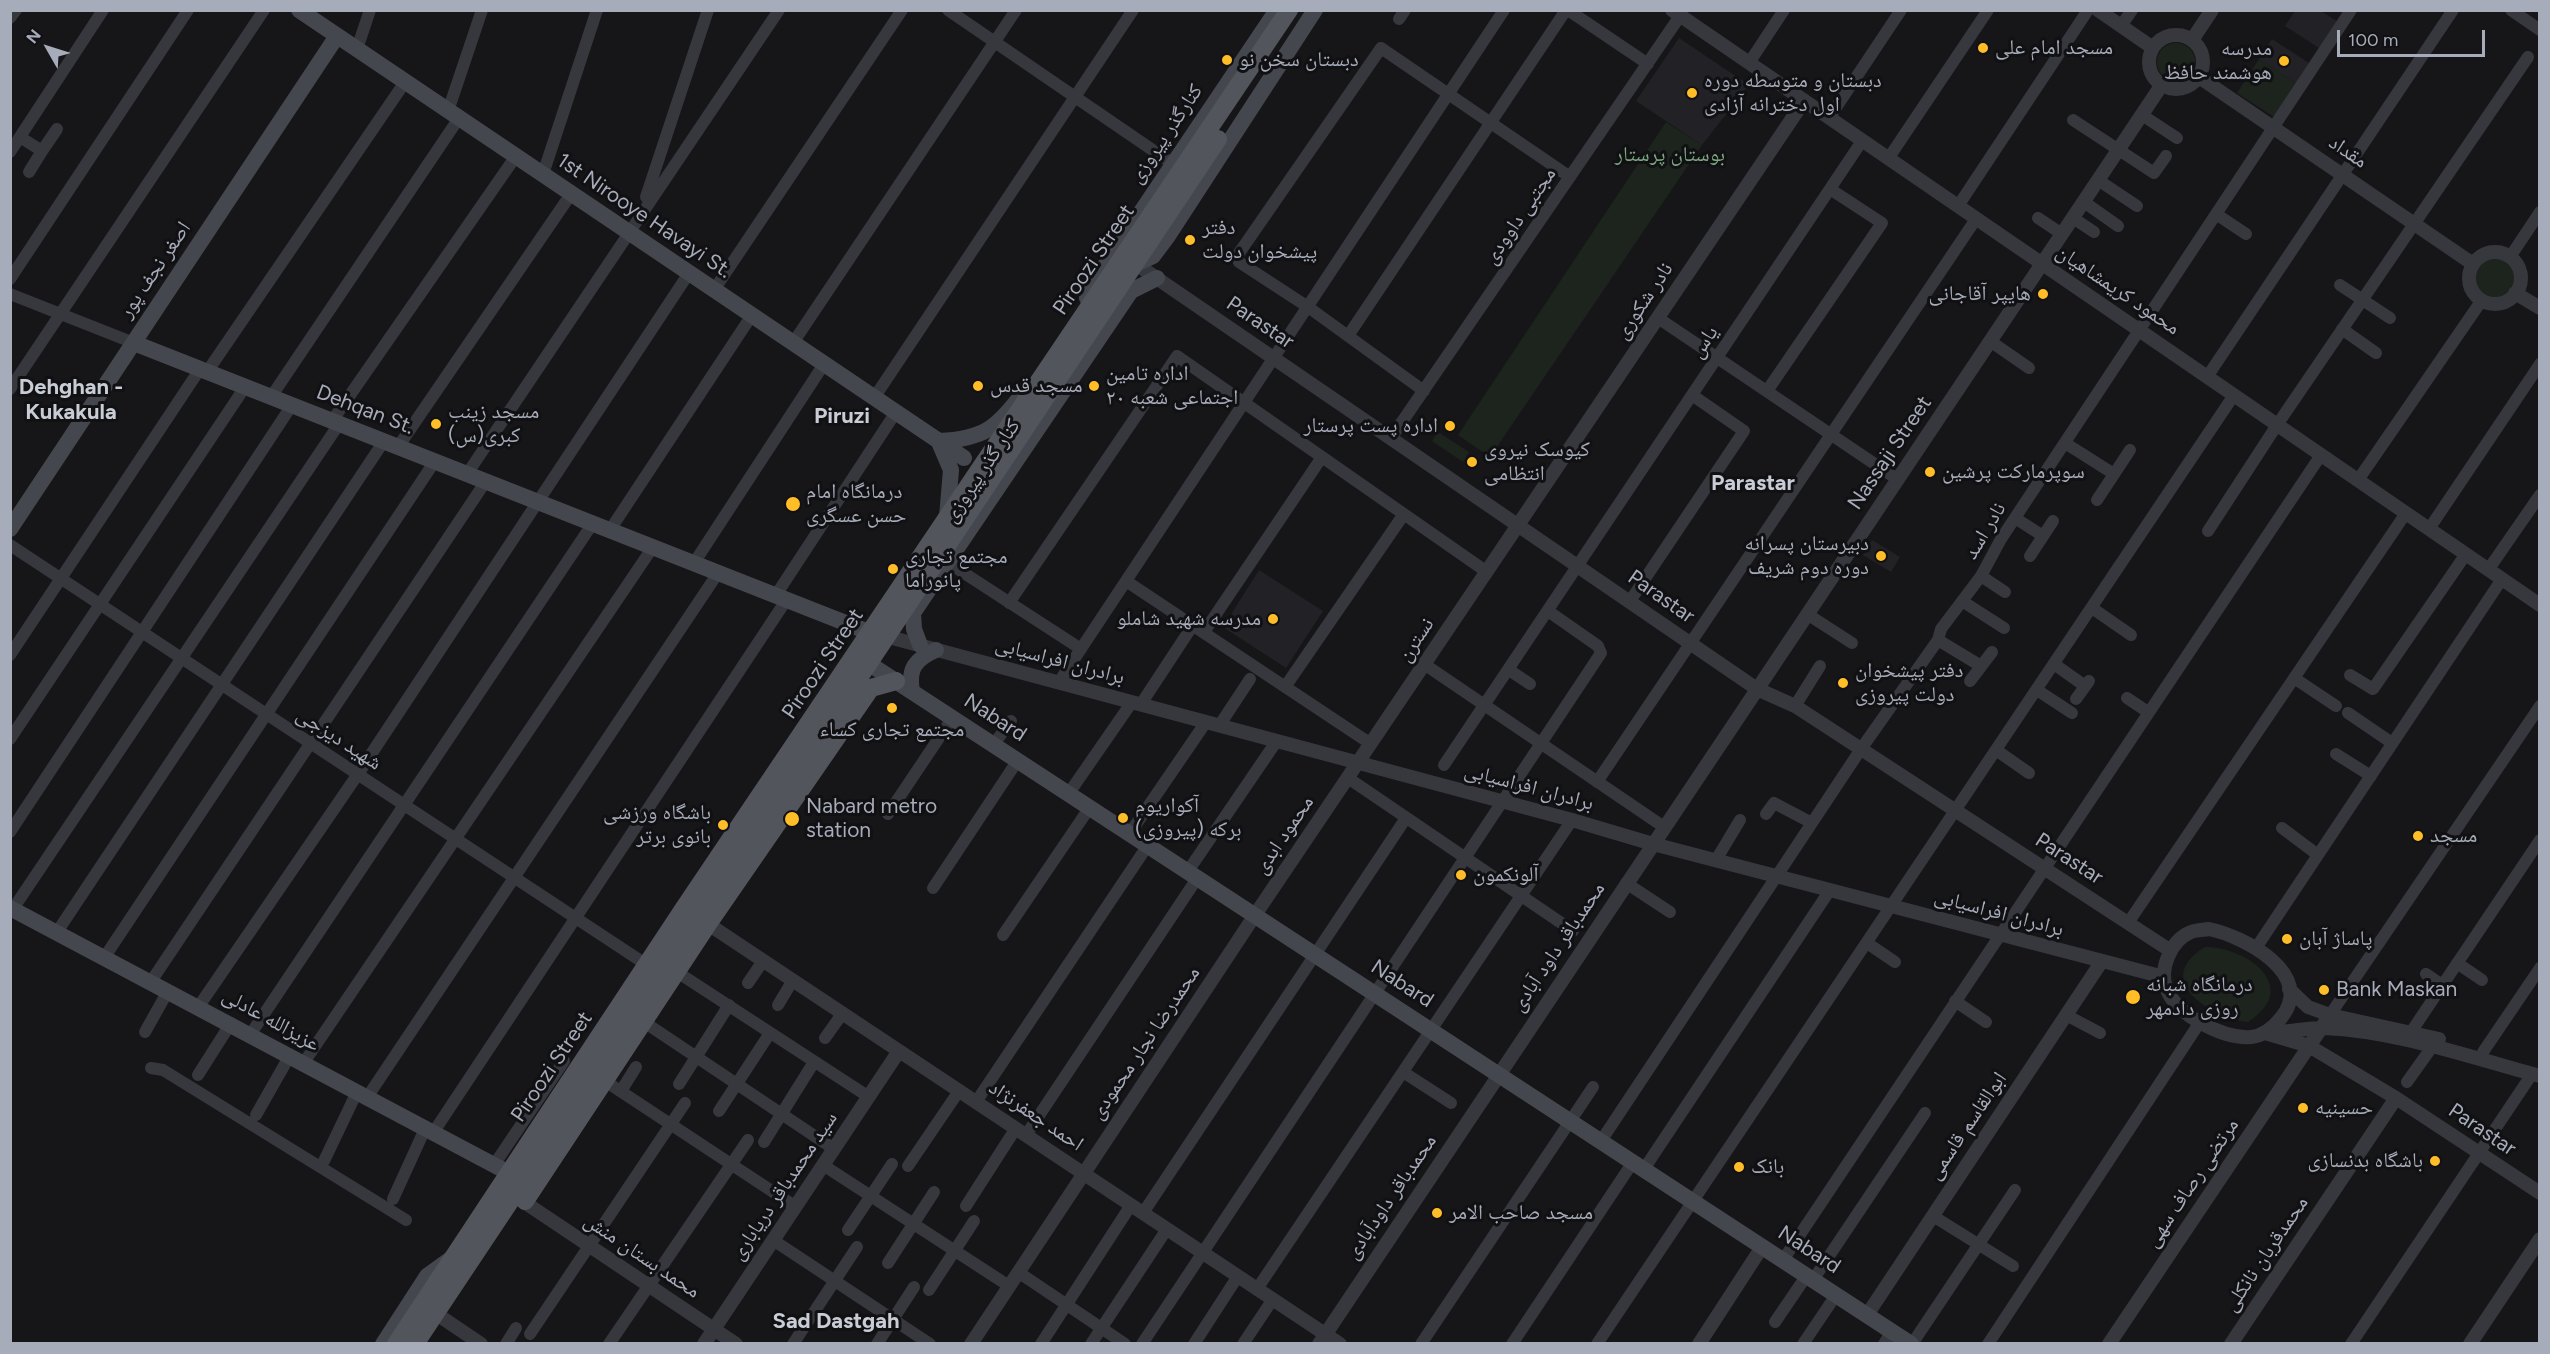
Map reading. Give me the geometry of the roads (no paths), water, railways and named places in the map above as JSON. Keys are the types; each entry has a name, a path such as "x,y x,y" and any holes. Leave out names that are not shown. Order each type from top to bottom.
{"main road":[{"name":"1st Nirooye Havayi St.","path":"299,10 964,458"},
{"name":"کنارگذر پیروزی","path":"1083,317 1084,303 1102,270 1277,10"},
{"name":"Piroozi Street","path":"561,1108 647,965 878,634 997,481 1216,119 1289,10"},
{"name":"Piroozi Street","path":"396,1344 508,1173 561,1108 703,920 762,820 868,663 878,634 947,518 1059,351 1083,317 1130,260 1303,10"},
{"path":"1130,260 1154,256 1316,10"},
{"name":"اصغر نجف پور","path":"12,523 337,36"},
{"path":"1216,119 1230,79"},
{"name":"کنار گذر پیروزی","path":"928,648 914,629 913,613 997,481 1131,291 1157,278"},
{"name":"Dehqan St.","path":"134,343 878,634"},
{"path":"947,518 951,470 939,441 967,440 992,428 1059,351"},
{"path":"912,691 910,675 912,666 928,648"},
{"name":"Nabard","path":"868,663 1810,1277 1867,1315 1888,1337 1912,1344"},
{"path":"428,1344 677,972 703,920 764,844 871,688 896,681"},
{"path":"783,789 807,780"},
{"path":"762,820 764,844"},
{"name":"عزیزالله عادلی","path":"12,908 508,1173"},
{"name":"Piroozi Street","path":"415,1344 508,1173"},
{"path":"383,1344 427,1276 453,1257"}],"street":[{"path":"10,18 16,10"},
{"path":"10,152 103,10"},
{"path":"10,279 188,10"},
{"path":"10,388 264,10"},
{"path":"357,50 370,10"},
{"path":"271,397 453,114 482,10"},
{"path":"543,174 597,10"},
{"path":"641,213 708,10"},
{"path":"467,474 778,10"},
{"path":"714,290 902,10"},
{"path":"948,10 1173,164"},
{"path":"793,343 1016,10"},
{"path":"874,398 1133,10"},
{"path":"1059,682 1504,10"},
{"path":"1348,336 1489,122 1567,10 1648,64"},
{"path":"1749,63 1784,10"},
{"path":"1829,118 1901,10"},
{"path":"1888,159 1988,10"},
{"path":"1958,207 2088,10"},
{"path":"2098,10 2153,48"},
{"path":"2121,26 2132,10"},
{"path":"2192,40 2212,10"},
{"name":"نادر اسد","path":"1601,1141 1861,749 1938,640 1941,629 1981,576 2015,518 2351,10"},
{"path":"2207,377 2453,10"},
{"path":"2511,10 2526,15 2540,30"},
{"name":"مجتبی داوودی","path":"1391,438 1648,64 1676,13"},
{"name":"محمود کریمشاهیان","path":"1676,13 2540,605"},
{"path":"2184,36 2192,40 2198,46 2204,61 2199,77 2186,88 2169,89 2161,86 2155,80 2149,64 2153,48 2167,37 2184,36"},
{"path":"1425,391 1237,259 1237,256 1381,48 1570,177"},
{"path":"2208,531 2277,425 2528,57"},
{"name":"مقداد","path":"2199,77 2473,264"},
{"path":"10,655 203,370 405,82"},
{"name":"Nassaji Street","path":"1653,844 2161,86"},
{"name":"نادر شکوری","path":"1518,525 1804,101"},
{"path":"2142,115 2177,138"},
{"path":"2073,120 2154,173 2166,156"},
{"path":"29,172 57,129"},
{"path":"20,137 42,151"},
{"name":"یاس","path":"1444,765 1862,141"},
{"path":"12,908 182,658 335,422 516,156"},
{"path":"2098,180 2137,206"},
{"path":"1767,391 1882,223 1830,189"},
{"path":"57,932 222,685 391,444 571,194"},
{"path":"2084,202 2118,226"},
{"path":"2510,257 2540,212"},
{"path":"2216,214 2246,234"},
{"path":"2038,218 2062,234"},
{"path":"2073,218 2094,232"},
{"path":"1597,782 1976,219"},
{"path":"2494,251 2510,257 2520,270 2519,286 2515,293 2504,302 2489,303 2482,300 2476,295 2469,280 2473,264 2479,257 2494,251"},
{"name":"Parastar","path":"1130,260 1757,689 1795,706 2171,951"},
{"path":"199,1006 358,774 689,273"},
{"path":"2340,285 2390,318"},
{"path":"2515,293 2540,308"},
{"name":"Dehqan St.","path":"13,300 60,314 134,343"},
{"path":"2358,480 2482,300"},
{"path":"610,530 752,315"},
{"path":"1658,318 1897,479"},
{"path":"2342,329 2376,353"},
{"path":"1990,341 2029,368"},
{"path":"1009,603 1173,358 1180,357 1487,572"},
{"path":"694,563 824,364"},
{"path":"2429,529 2540,364"},
{"path":"10,740 245,387"},
{"path":"1630,601 1744,431 1692,395"},
{"path":"1597,1344 2234,395"},
{"path":"10,832 292,405"},
{"path":"393,1199 429,1131 575,918 782,597 896,412"},
{"path":"2065,443 2114,474"},
{"path":"2097,500 2130,450"},
{"path":"1782,1260 2320,455"},
{"path":"1069,793 1137,703 1198,629 1322,457"},
{"path":"104,958 268,715 435,461"},
{"path":"150,983 486,482"},
{"path":"2488,570 2540,495"},
{"path":"2128,922 2406,513"},
{"path":"1285,687 1404,514"},
{"path":"2015,518 2043,536"},
{"path":"2030,556 2053,521"},
{"path":"250,1035 593,523"},
{"name":"نسترن","path":"1348,778 1518,525"},
{"name":"شهید دیزجی","path":"10,545 647,965"},
{"path":"256,1115 455,838 653,547"},
{"path":"2350,675 2373,689 2466,554"},
{"path":"947,562 1081,649"},
{"path":"324,1161 361,1096 514,877 718,573"},
{"path":"1981,576 2005,592"},
{"path":"2256,948 2502,579"},
{"path":"1126,581 1371,744"},
{"path":"1962,601 2004,628"},
{"path":"2092,608 2131,635"},
{"path":"1142,1344 1542,744 1601,649 1548,611"},
{"path":"1807,614 1852,644"},
{"name":"برادران افراسیابی","path":"878,634 1357,764 1504,801 1653,844 1999,936 2164,977"},
{"path":"1938,640 1981,666"},
{"path":"1970,681 1992,652"},
{"path":"1424,664 1664,827"},
{"path":"2054,664 2087,683 2076,699"},
{"path":"1795,706 1821,666"},
{"path":"1509,670 1530,684"},
{"path":"2294,678 2336,706"},
{"path":"1130,833 1250,679"},
{"path":"2037,690 2072,713"},
{"path":"2127,698 2148,712"},
{"path":"2330,1015 2540,705"},
{"path":"2348,713 2392,743"},
{"path":"888,814 953,717"},
{"path":"994,744 1011,721"},
{"path":"966,1206 1021,1132 1193,874 1276,742"},
{"path":"1996,750 2029,773"},
{"path":"2336,754 2371,776"},
{"path":"933,888 1018,760"},
{"path":"1348,778 1573,931"},
{"name":"محمود ابدی","path":"1255,915 1348,778"},
{"path":"1766,814 1773,803 1812,823"},
{"path":"1003,935 1090,807"},
{"path":"1041,1344 1066,1304 1137,1209 1315,954 1406,818"},
{"path":"1257,1289 1572,820"},
{"path":"1716,860 1740,820"},
{"path":"2282,828 2318,855"},
{"path":"2411,1032 2457,963 2535,856 2540,840"},
{"name":"محمدباقر داود آبادی","path":"1499,1074 1653,844"},
{"path":"976,1102 1148,845"},
{"path":"1626,883 1670,912"},
{"path":"1512,1344 1639,1166 1830,890"},
{"name":"محمدرضا نجار محمودی","path":"971,1344 1255,915"},
{"name":"احمد جعفرنژاد","path":"703,920 1273,1299 1322,1339 1340,1344"},
{"path":"2351,1344 2479,1153 2537,1073 2434,1043 2356,1031 2321,1028 2242,1037 2221,1033 2200,1022 2175,1001 2167,991 2164,977 2171,951 2182,938 2191,932 2209,929 2229,934 2256,948 2277,964 2289,989 2308,1007 2330,1015 2411,1032 2434,1043"},
{"path":"1867,943 1895,962"},
{"path":"748,983 763,961"},
{"name":"ابوالقاسم قاسمی","path":"1867,1315 2102,961"},
{"path":"2457,963 2482,980"},
{"path":"2480,1056 2540,968"},
{"path":"677,972 869,1097"},
{"path":"2426,974 2442,985"},
{"path":"778,1005 793,980"},
{"path":"2265,1033 2284,1015 2289,989"},
{"path":"145,1032 168,991"},
{"path":"1955,1001 1986,1022"},
{"path":"680,1084 729,1005"},
{"path":"825,1038 842,1014"},
{"path":"2066,1015 2100,1033"},
{"name":"مرتضی رصاف سهی","path":"2109,1344 2330,1015"},
{"path":"644,1022 834,1149"},
{"path":"1988,1344 2200,1022"},
{"path":"198,1075 231,1023"},
{"path":"719,1111 770,1033"},
{"name":"Parastar","path":"2265,1033 2309,1046 2396,1098 2540,1193"},
{"path":"2407,1082 2434,1043"},
{"name":"سید محمدباقر دریاباری","path":"704,1344 899,1051"},
{"path":"508,1173 564,1061"},
{"path":"764,1142 814,1062"},
{"path":"621,1091 636,1067"},
{"path":"151,1068 163,1070 406,1220"},
{"path":"1402,1072 1451,1103"},
{"name":"محمدباقر داودآبادی","path":"1322,1339 1499,1074"},
{"path":"605,1081 796,1207"},
{"path":"1422,1344 1593,1087"},
{"path":"908,1166 959,1091"},
{"name":"محمدقربان نانکلی","path":"2231,1344 2396,1098"},
{"path":"530,1334 685,1103"},
{"path":"1775,1322 1810,1277 1925,1113"},
{"path":"609,1344 748,1140"},
{"path":"848,1230 892,1164"},
{"path":"823,1165 1009,1286"},
{"path":"1912,1344 2015,1190"},
{"path":"888,1263 934,1192"},
{"name":"محمد بستان منش","path":"524,1202 736,1344"},
{"path":"1933,1216 2013,1266"},
{"path":"929,1290 974,1221"},
{"path":"1091,1344 1167,1229"},
{"path":"2469,1344 2540,1239"},
{"path":"773,1240 930,1344"},
{"path":"1699,1344 1762,1246"},
{"path":"793,1344 857,1247"},
{"path":"1018,1272 1125,1344"},
{"path":"1194,1344 1238,1276"},
{"path":"877,1344 914,1287"},
{"path":"1803,1344 1836,1295"},
{"path":"1243,1344 1273,1299"},
{"path":"444,1319 481,1344"},
{"path":"506,1344 516,1328"}],"place":[{"name":"مسجد امام علی","path":"1983,48"},
{"name":"دبستان سخن نو","path":"1227,60"},
{"name":"مدرسه هوشمند حافظ","path":"2284,61"},
{"name":"دبستان و متوسطه دوره اول دخترانه آزادی","path":"1692,93"},
{"name":"دفتر پیشخوان دولت","path":"1190,240"},
{"name":"هایپر آقاجانی","path":"2043,294"},
{"name":"مسجد قدس","path":"978,386"},
{"name":"اداره تامین اجتماعی شعبه ۲۰","path":"1094,386"},
{"name":"مسجد زینب کبری(س)","path":"436,424"},
{"name":"اداره پست پرستار","path":"1450,426"},
{"name":"کیوسک نیروی انتظامی","path":"1472,462"},
{"name":"سوپرمارکت پرشین","path":"1930,472"},
{"name":"درمانگاه امام حسن عسگری","path":"793,504"},
{"name":"دبیرستان پسرانه دوره دوم شریف","path":"1881,556"},
{"name":"مجتمع تجاری پانوراما","path":"893,569"},
{"name":"مدرسه شهید شاملو","path":"1273,619"},
{"name":"دفتر پیشخوان دولت پیروزی","path":"1843,683"},
{"name":"مجتمع تجاری کساء","path":"892,708"},
{"name":"آکواریوم برکه (پیروزی)","path":"1123,818"},
{"name":"Nabard metro station","path":"792,819"},
{"name":"باشگاه ورزشی بانوی برتر","path":"723,825"},
{"name":"مسجد","path":"2418,836"},
{"name":"آلونکمون","path":"1461,875"},
{"name":"پاساژ آبان","path":"2287,939"},
{"name":"Bank Maskan","path":"2324,990"},
{"name":"درمانگاه شبانه روزی دادمهر","path":"2133,997"},
{"name":"حسینیه","path":"2303,1108"},
{"name":"باشگاه بدنسازی","path":"2435,1161"},
{"name":"بانک","path":"1739,1167"},
{"name":"مسجد صاحب الامر","path":"1437,1213"}],"district":[{"name":"Dehghan - Kukakula","path":"71,401"},
{"name":"Piruzi","path":"842,417"},
{"name":"Parastar","path":"1753,484"},
{"name":"Sad Dastgah","path":"836,1322"}],"park label":[{"name":"بوستان پرستار","path":"1670,155"}]}
